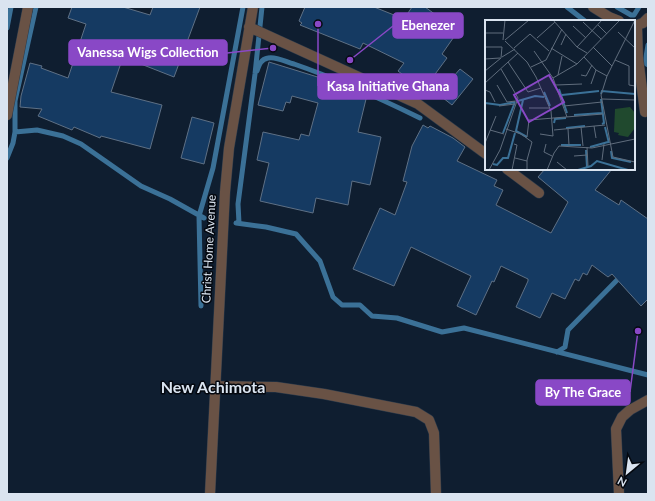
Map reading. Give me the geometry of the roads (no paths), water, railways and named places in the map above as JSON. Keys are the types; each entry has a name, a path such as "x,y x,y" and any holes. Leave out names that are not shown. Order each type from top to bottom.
{"street":[{"path":"7,115 28,7"},
{"name":"Christ Home Avenue","path":"210,494 228,155 253,7"},
{"path":"593,7 616,20"},
{"path":"645,112 638,58 636,26 643,23 648,18"},
{"path":"249,28 418,104 485,153"},
{"path":"508,170 539,192"},
{"path":"216,386 276,386 416,412 429,420 434,434 436,494"},
{"path":"619,494 616,429 622,417 630,410 648,400"}],"waterway":[{"path":"7,28 11,7"},
{"path":"7,158 13,143 15,132 15,101 36,7"},
{"path":"201,306 199,216 213,168 243,7"},
{"path":"239,223 238,204 262,7"},
{"path":"567,7 584,20"},
{"path":"617,7 631,15 634,15 639,7"},
{"path":"648,45 645,63 648,65"},
{"path":"257,71 262,61 271,58 278,58 342,82 420,118"},
{"path":"15,132 37,130 63,136 81,144 141,186 170,199 204,218"},
{"path":"236,223 266,227 296,234 320,261 333,297 342,305 360,305 372,316 397,318 442,332 464,328 648,375"},
{"path":"557,352 565,347 568,330 621,276"}],"place":[{"name":"Kasa Initiative Ghana","path":"318,24"},
{"name":"Vanessa Wigs Collection","path":"273,48"},
{"name":"Ebenezer","path":"350,60"},
{"name":"By The Grace","path":"638,331"}],"district":[{"name":"New Achimota","path":"213,387"}]}
